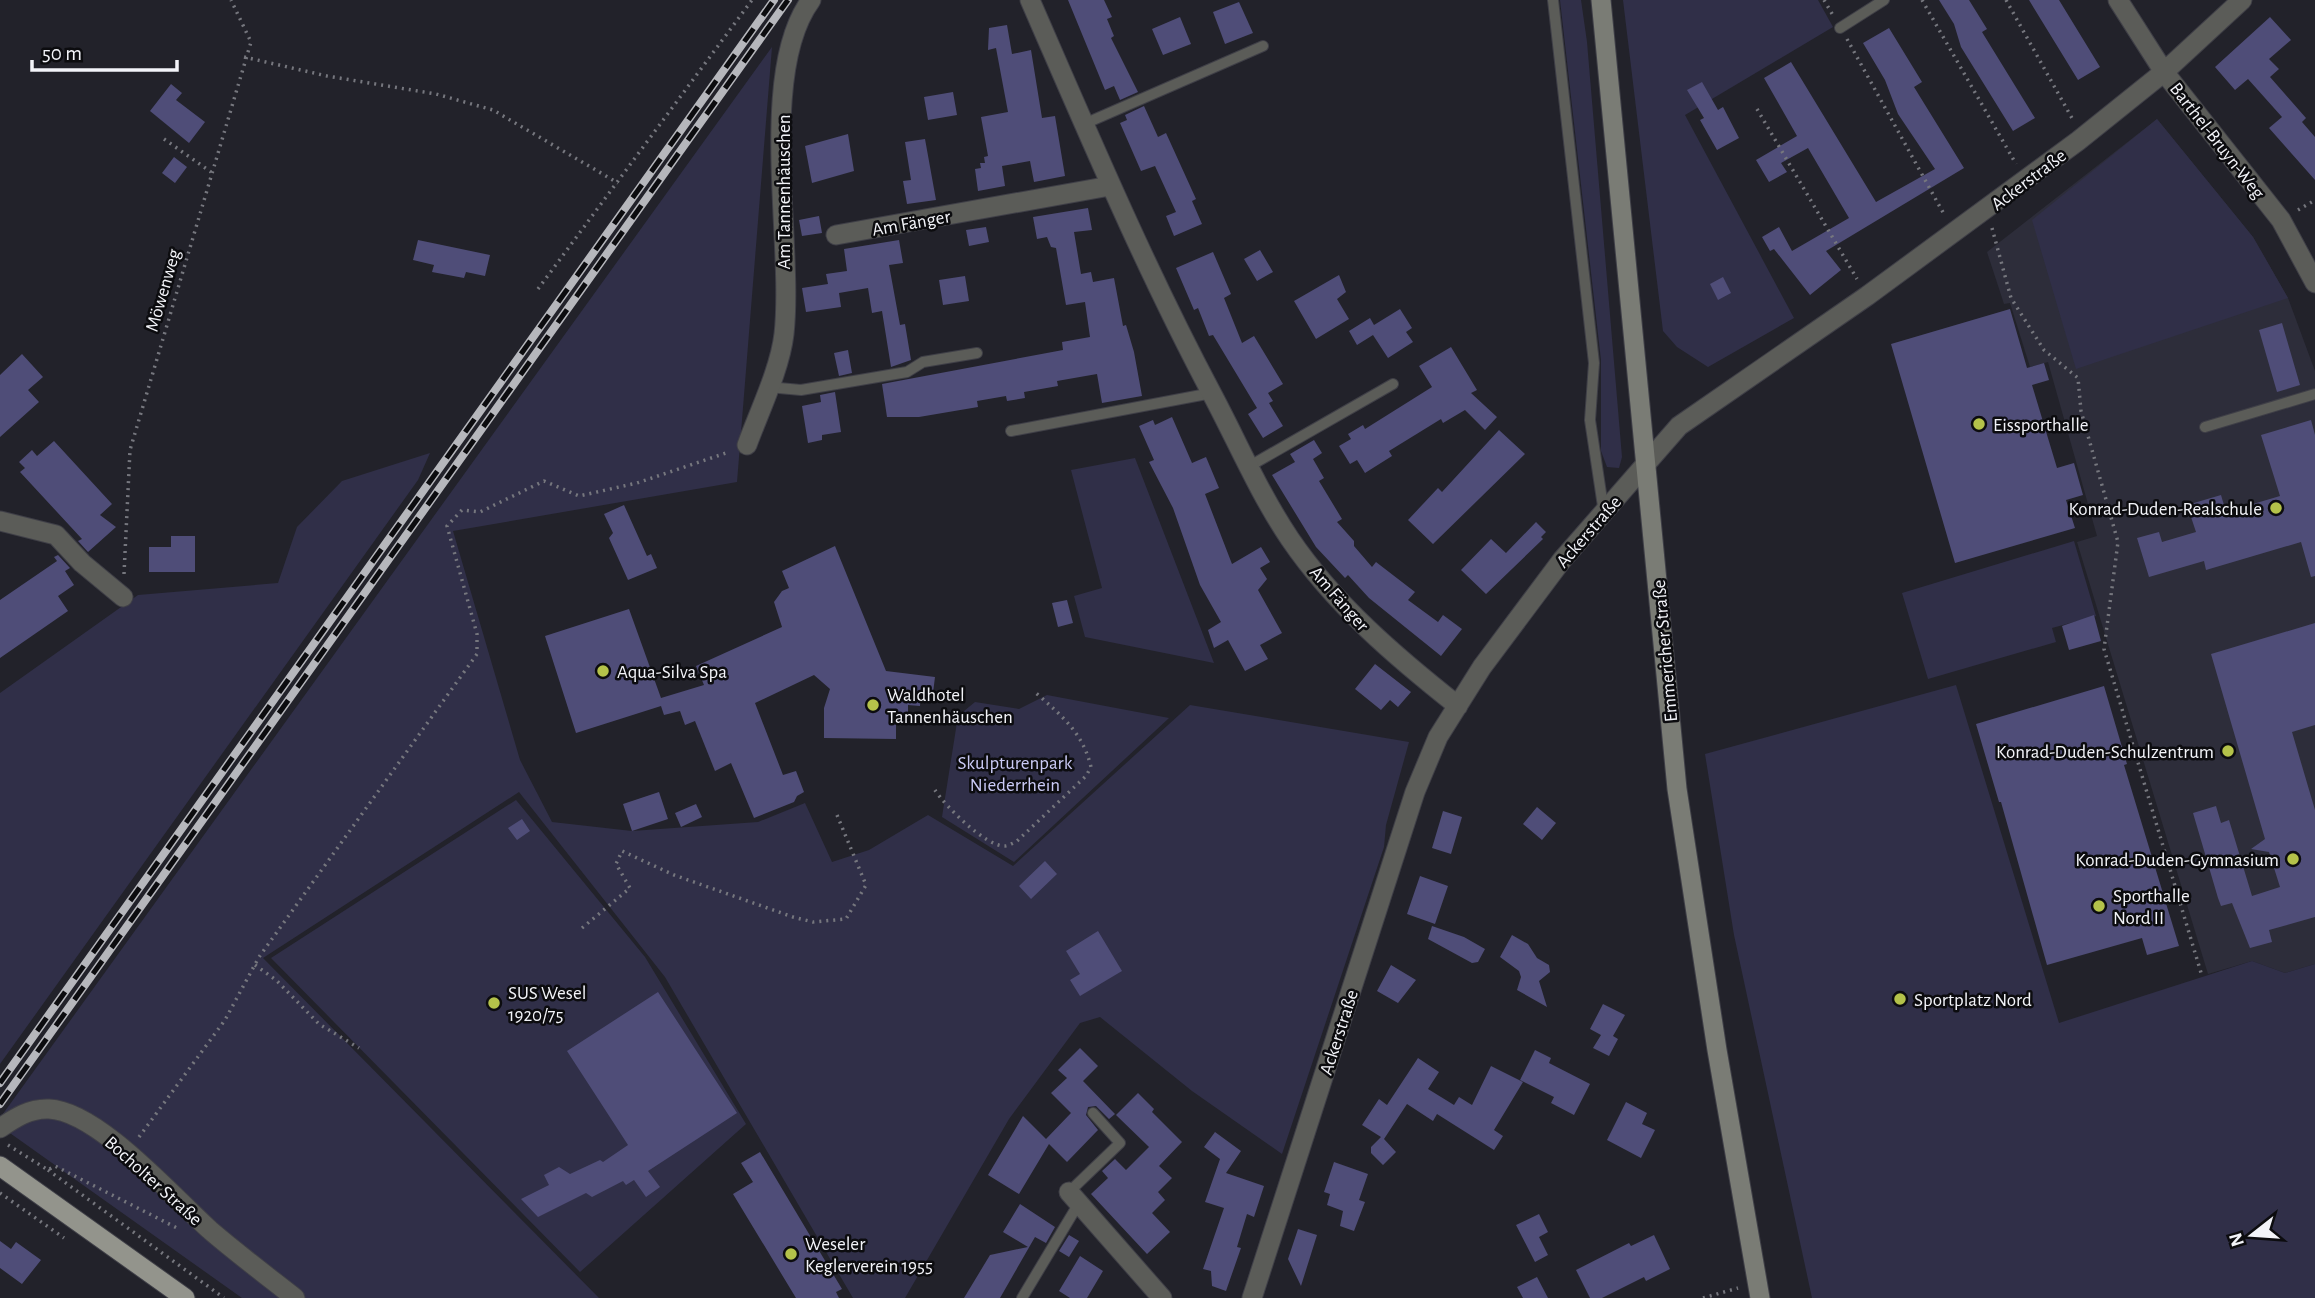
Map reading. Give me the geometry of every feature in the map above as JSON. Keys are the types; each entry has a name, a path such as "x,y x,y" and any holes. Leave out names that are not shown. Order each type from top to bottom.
{"main road":[{"name":"Emmericher Straße","path":"1601,0 1648,464 1677,789 1759,1290"},
{"path":"0,1166 185,1298"}],"street":[{"name":"Am Tannenhäuschen","path":"747,446 784,335 784,64 802,12 811,0"},
{"name":"Am Fänger","path":"1030,0 1110,187 1193,362 1212,393 1248,467 1291,540 1348,610 1392,654 1458,706"},
{"name":"Barthel-Bruyn-Weg","path":"2118,0 2164,72 2281,220 2315,282"},
{"name":"Ackerstraße","path":"1252,1298 1415,792 1438,737 1482,667 1538,592 1679,426 1867,296 2025,181 2164,72 2242,0"},
{"name":"Am Fänger","path":"836,235 1110,187"},
{"path":"0,521 56,535 82,563 123,597"},
{"name":"Bocholter Straße","path":"1,1134 25,1112 50,1109 85,1120 127,1153 217,1236 295,1298"},
{"path":"1074,1197 1162,1298"}],"lane":[{"path":"1553,0 1594,363 1590,420 1604,513"},
{"path":"1840,28 1884,0"},
{"path":"1084,124 1263,46"},
{"path":"768,387 814,387 907,372 923,362 978,353"},
{"path":"1248,467 1393,384"},
{"path":"1011,431 1212,393"},
{"path":"2205,427 2315,394"},
{"path":"1022,1298 1074,1197 1121,1143 1093,1113"}],"path":[{"name":"Möwenweg","path":"123,597 130,450 244,57 251,42 231,0"},
{"path":"538,289 752,0"},
{"path":"1824,0 1954,233"},
{"path":"1922,0 2025,181"},
{"path":"2006,0 2083,137"},
{"path":"244,57 327,76 436,94 493,110 618,183"},
{"path":"1757,109 1867,296"},
{"path":"164,139 211,172"},
{"path":"1987,209 2011,298 2044,350 2078,378 2081,411 2118,542 2104,649 2202,976"},
{"path":"127,1153 225,1020 255,965 477,654 477,634 447,526 462,510 480,512 544,481 579,496 637,483 747,446"},
{"path":"935,790 946,807 994,843 1005,846 1016,842 1086,776 1091,767 1083,740 1066,719 1036,693"},
{"path":"582,928 630,888 615,864 622,851 674,875 793,917 813,922 846,919 866,885 837,815"},
{"path":"255,965 276,980 319,1024 359,1048"},
{"path":"1,1134 224,1298"},
{"path":"48,1170 55,1166 185,1232"},
{"path":"1703,1298 1759,1290"}],"shaded area":[{"name":"Konrad-Duden-Schulzentrum","path":"2157,119 2253,237 2288,298 2315,371 2315,964 2285,973 2252,961 2208,974 2077,542 2097,536 2048,362 2030,367 2010,303 2004,304 1987,252"}],"green space":[{"path":"1560,0 1581,0 1587,42 1622,457 1619,468 1607,467 1601,451 1601,360"},
{"path":"1623,0 1818,0 1833,27 1685,115 1794,318 1708,367 1677,347 1663,331"},
{"path":"772,47 737,482 453,531 520,760 552,822 632,831 758,822 805,803 832,862 869,850 928,815 1013,866 1190,705 1409,742 1386,825 1384,847 1282,1154 1192,1091 1100,1017 1080,1023 1009,1119 905,1298 853,1298 665,977 519,792 263,958 599,1298 242,1298 0,1126 0,1118"},
{"path":"2157,119 2253,237 2288,298 2076,369 2032,220"},
{"path":"430,453 418,480 0,1064 0,693 138,595 278,583 297,527 342,481"},
{"path":"1135,458 1214,663 1085,637 1074,596 1102,588 1071,470"},
{"path":"2074,541 2096,616 2052,628 2056,642 1928,679 1902,593"},
{"name":"Sportplatz Nord","path":"1956,685 2059,1023 2252,961 2285,973 2315,964 2315,1298 1812,1298 1734,935 1705,754"},
{"name":"Skulpturenpark Niederrhein","path":"1047,695 1169,718 1014,862 942,817 958,716 975,702 1019,709"},
{"name":"SUS Wesel 1920/75","path":"516,800 645,957 746,1124 580,1272 271,958"}],"building":[{"path":"1068,0 1104,0 1112,17 1107,19 1114,36 1111,38 1138,92 1120,100 1114,86 1105,90"},
{"path":"1939,0 1969,0 1987,29 1982,32 2035,118 2013,131 1961,47 1954,24"},
{"path":"2029,0 2059,0 2100,67 2078,80"},
{"path":"1239,2 1253,33 1225,44 1213,12"},
{"path":"1180,17 1191,44 1163,55 1152,29"},
{"path":"2270,17 2291,40 2269,59 2279,69 2270,77 2306,118 2302,122 2315,137 2315,180 2269,128 2282,117 2248,79 2235,90 2215,67"},
{"path":"1007,25 1012,54 1031,50 1042,118 1055,116 1065,176 1034,182 1030,161 1002,166 1005,186 978,191 975,169 981,168 980,163 985,163 984,157 988,156 981,117 1008,112 996,48 988,50 989,28"},
{"path":"1889,28 1922,82 1914,87 1964,168 1826,251 1841,270 1810,295 1774,249 1770,251 1762,237 1779,227 1792,251 1849,218 1808,148 1781,163 1787,172 1769,182 1756,160 1797,136 1764,78 1791,62 1876,202 1935,169 1898,114 1885,80 1863,43"},
{"path":"1702,82 1718,110 1723,107 1739,138 1717,150 1700,120 1704,118 1687,90"},
{"path":"171,84 182,93 176,100 205,122 189,143 150,111"},
{"path":"953,92 957,115 928,120 924,97"},
{"path":"1144,106 1158,137 1166,133 1196,199 1192,201 1202,224 1174,236 1166,216 1176,212 1155,166 1141,171 1120,123 1127,120 1125,115"},
{"path":"848,134 854,171 812,183 805,146"},
{"path":"925,139 936,200 907,204 903,181 911,180 905,142"},
{"path":"174,157 187,167 175,183 162,173"},
{"path":"1088,208 1092,230 1074,232 1081,274 1091,272 1093,282 1114,278 1123,326 1126,325 1134,352 1142,396 1102,403 1097,374 1057,381 1058,386 1024,392 1025,398 1007,401 1006,396 977,401 978,407 919,417 887,417 882,384 1063,350 1062,342 1090,337 1085,302 1066,305 1056,248 1051,247 1047,237 1037,239 1033,217"},
{"path":"819,216 822,233 802,236 799,220"},
{"path":"986,227 989,242 969,246 966,230"},
{"path":"418,240 490,255 485,276 466,272 464,278 432,272 434,265 413,260"},
{"path":"899,240 903,263 889,265 900,325 905,324 911,360 891,367 882,311 872,313 868,288 839,293 841,307 806,312 802,288 828,284 826,274 847,271 844,249"},
{"path":"1260,250 1273,272 1257,281 1244,259"},
{"path":"1213,252 1231,294 1224,298 1242,343 1254,336 1283,384 1268,393 1273,401 1269,403 1283,426 1263,438 1248,414 1257,408 1213,335 1209,336 1198,308 1194,310 1176,268"},
{"path":"1339,275 1346,292 1337,299 1349,319 1316,339 1294,301"},
{"path":"965,276 969,301 943,305 939,280"},
{"path":"1723,277 1731,293 1718,300 1710,284"},
{"path":"1400,309 1412,328 1406,332 1413,342 1388,358 1373,335 1357,345 1349,331 1370,318 1374,325"},
{"name":"Eissporthalle","path":"2010,309 2027,368 2044,363 2049,380 2032,385 2057,468 2074,463 2083,495 2066,500 2075,528 1955,563 1891,344"},
{"path":"2282,323 2300,385 2277,392 2259,330"},
{"path":"1451,347 1477,390 1471,393 1497,417 1485,430 1465,410 1443,423 1441,419 1389,451 1392,456 1365,473 1357,460 1350,464 1339,446 1351,439 1348,434 1363,425 1365,429 1432,387 1419,366"},
{"path":"848,350 852,373 839,376 834,353"},
{"path":"22,354 43,377 28,390 39,402 0,437 0,375"},
{"path":"835,392 841,432 822,435 822,440 808,443 802,406 821,402 820,395"},
{"path":"1172,417 1192,463 1206,457 1219,488 1205,494 1232,564 1261,547 1270,562 1260,568 1267,579 1258,590 1282,633 1260,645 1268,659 1245,671 1228,640 1214,648 1208,630 1221,622 1200,585 1173,508 1149,462 1154,460 1139,426 1153,420 1155,425"},
{"name":"Konrad-Duden-Realschule","path":"2311,420 2315,435 2315,576 2311,577 2301,542 2206,570 2204,561 2149,577 2137,538 2159,532 2162,542 2196,532 2187,505 2221,495 2226,512 2280,496 2261,435"},
{"path":"1499,430 1525,454 1433,544 1408,520 1438,488 1442,492"},
{"path":"1314,440 1322,453 1313,459 1324,478 1319,481 1342,519 1337,522 1354,541 1354,546 1372,567 1376,562 1415,592 1408,600 1438,622 1443,615 1462,629 1441,656 1369,598 1348,575 1345,578 1316,547 1272,475 1295,462 1290,454"},
{"path":"54,441 112,504 100,515 116,527 88,552 78,541 82,539 20,472 25,468 19,462 32,450 37,456"},
{"path":"624,505 647,556 651,554 657,568 628,580 609,538 613,533 604,514"},
{"path":"1536,522 1546,532 1541,537 1543,539 1486,594 1461,570 1491,539 1506,553"},
{"path":"171,536 195,536 195,572 149,572 149,547 171,547"},
{"path":"835,546 886,671 935,677 933,693 921,692 920,706 908,705 908,724 896,724 896,739 824,738 824,708 830,689 814,675 755,703 783,775 796,771 804,792 797,796 794,802 754,818 731,763 715,771 695,721 685,725 680,711 664,715 661,706 576,733 545,636 629,609 661,698 704,685 696,666 782,627 774,602 782,591 789,588 782,571"},
{"path":"58,555 70,568 65,571 74,585 58,596 68,611 0,658 0,600 57,561 54,557"},
{"path":"1067,600 1073,623 1058,627 1052,603"},
{"path":"2094,615 2101,641 2069,650 2062,626"},
{"path":"2315,623 2315,725 2292,732 2315,810 2315,917 2269,930 2272,942 2250,948 2232,903 2221,906 2193,813 2216,806 2221,823 2229,820 2252,896 2280,887 2269,852 2251,849 2265,839 2211,654"},
{"path":"1375,664 1411,692 1398,707 1390,700 1381,710 1355,689"},
{"path":"2104,686 2127,764 2124,765 2179,946 2147,955 2142,938 2047,965 1976,724"},
{"path":"659,792 668,819 632,831 623,804"},
{"path":"696,804 702,817 681,827 675,813"},
{"path":"1537,807 1556,823 1542,840 1523,824"},
{"path":"1443,811 1462,817 1451,854 1432,848"},
{"path":"522,819 530,831 517,840 508,828"},
{"path":"1045,861 1057,874 1031,899 1019,886"},
{"path":"1420,876 1448,886 1435,924 1407,914"},
{"path":"1432,926 1464,937 1485,949 1478,962 1472,963 1428,939"},
{"path":"1098,931 1122,971 1080,996 1070,980 1080,974 1066,951"},
{"path":"1512,935 1528,944 1537,958 1549,965 1550,972 1539,981 1547,1007 1517,990 1521,977 1519,971 1500,957"},
{"path":"1391,965 1416,980 1398,1003 1377,991"},
{"path":"658,992 737,1113 648,1171 660,1187 646,1197 634,1180 626,1185 623,1181 592,1197 586,1193 538,1217 521,1199 549,1185 544,1175 559,1167 570,1174 600,1160 603,1162 628,1145 567,1051"},
{"path":"1603,1004 1625,1015 1613,1036 1618,1039 1609,1056 1593,1048 1601,1035 1590,1029"},
{"path":"1080,1048 1098,1066 1083,1081 1115,1114 1109,1119 1096,1106 1088,1107 1086,1115 1098,1130 1067,1162 1049,1144 1019,1194 988,1175 1023,1116 1046,1139 1071,1113 1051,1093 1067,1078 1058,1070"},
{"path":"1535,1050 1551,1058 1549,1063 1590,1084 1574,1115 1551,1103 1554,1097 1520,1080"},
{"path":"1418,1058 1439,1072 1428,1089 1454,1105 1459,1097 1472,1105 1491,1066 1523,1082 1494,1130 1503,1136 1494,1150 1437,1114 1433,1121 1407,1104 1384,1139 1396,1152 1383,1165 1371,1153 1371,1147 1381,1137 1362,1125 1379,1099 1387,1105"},
{"path":"1138,1093 1154,1109 1152,1112 1182,1142 1159,1166 1172,1178 1158,1192 1165,1200 1152,1213 1170,1232 1147,1254 1091,1194 1108,1178 1102,1171 1115,1159 1126,1170 1149,1147 1116,1115"},
{"path":"1626,1102 1647,1113 1642,1124 1655,1130 1641,1158 1607,1140"},
{"path":"1215,1132 1241,1151 1226,1173 1264,1186 1254,1217 1247,1214 1237,1247 1241,1248 1226,1291 1212,1286 1211,1271 1203,1269 1224,1208 1205,1202 1220,1159 1204,1147"},
{"name":"Weseler Keglerverein 1955","path":"760,1152 842,1289 836,1292 839,1298 796,1298 733,1194 753,1182 741,1163"},
{"path":"1334,1162 1368,1174 1359,1200 1365,1202 1354,1231 1340,1226 1343,1211 1327,1205 1330,1194 1324,1192"},
{"path":"1020,1204 1055,1227 1046,1243 1035,1237 1000,1298 964,1298 990,1255 1028,1247 1003,1232"},
{"path":"1539,1214 1548,1232 1539,1237 1548,1255 1535,1262 1516,1225"},
{"path":"1298,1229 1317,1235 1301,1286 1288,1259"},
{"path":"1069,1235 1079,1241 1069,1257 1059,1251"},
{"path":"1654,1235 1670,1269 1646,1281 1644,1277 1602,1298 1590,1298 1576,1270 1629,1243 1631,1246"},
{"path":"0,1241 11,1249 16,1242 41,1260 22,1284 0,1268"},
{"path":"1080,1256 1103,1271 1087,1298 1070,1298 1059,1291"},
{"path":"1537,1277 1548,1298 1523,1298 1517,1287"}],"railway":[{"path":"0,1083 774,0"},
{"path":"0,1104 788,0"}],"place":[{"name":"Eissporthalle","path":"1979,424"},
{"name":"Konrad-Duden-Realschule","path":"2276,508"},
{"name":"Aqua-Silva Spa","path":"603,671"},
{"name":"Waldhotel Tannenhäuschen","path":"873,705"},
{"name":"Konrad-Duden-Schulzentrum","path":"2228,751"},
{"name":"Konrad-Duden-Gymnasium","path":"2293,859"},
{"name":"Sporthalle Nord II","path":"2099,906"},
{"name":"Sportplatz Nord","path":"1900,999"},
{"name":"SUS Wesel 1920/75","path":"494,1003"},
{"name":"Weseler Keglerverein 1955","path":"791,1254"}]}
